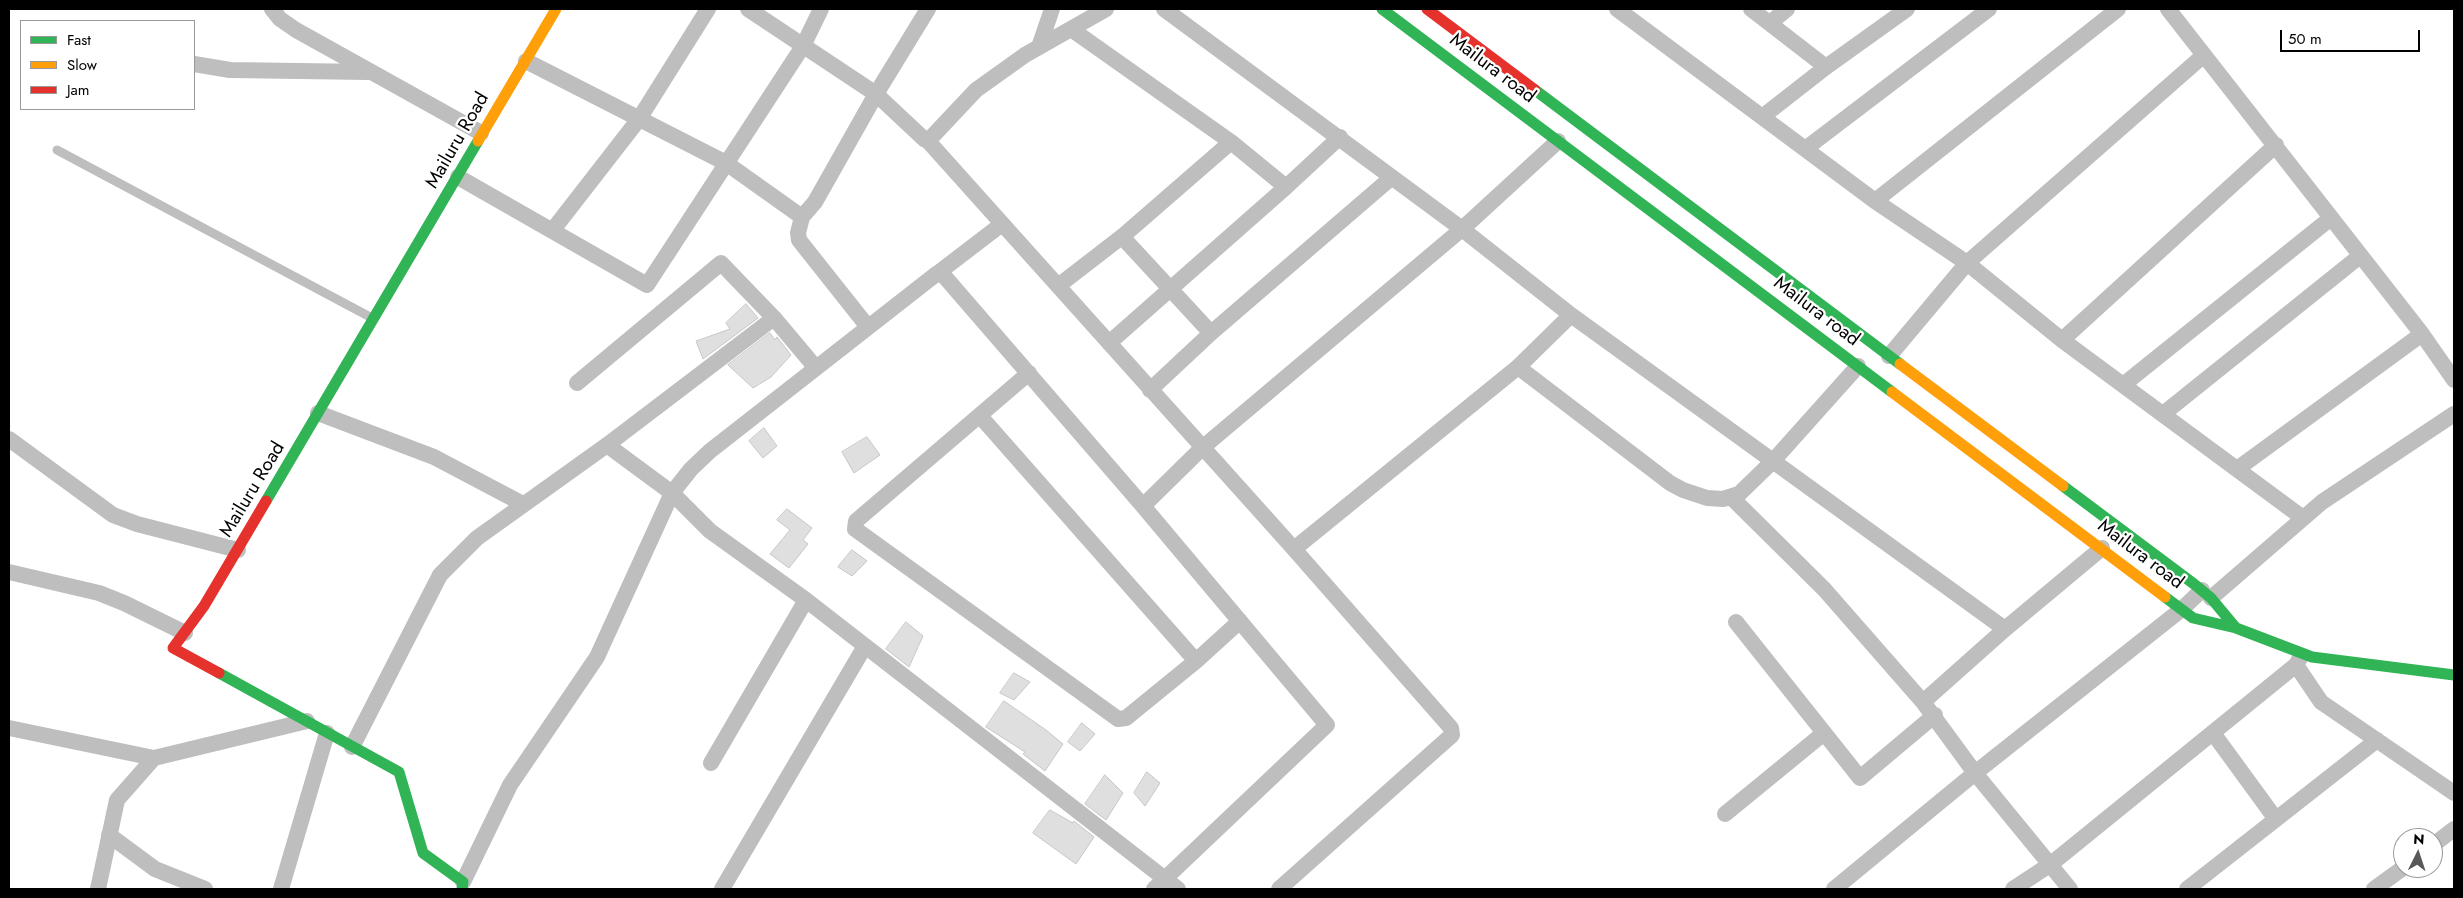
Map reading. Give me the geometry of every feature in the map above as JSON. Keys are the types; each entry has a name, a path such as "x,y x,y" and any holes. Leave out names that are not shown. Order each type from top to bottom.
{"street":[{"path":"272,9 287,24 481,133"},
{"name":"Mailuru Road","path":"462,886 423,854 399,772 173,648 204,606 238,550 458,177 481,133 556,9"},
{"path":"552,231 639,119 708,9"},
{"path":"748,9 876,94 928,141 1294,549 1451,728 1453,733 1279,889"},
{"path":"458,177 647,285 803,46 821,9"},
{"path":"868,327 800,240 798,233 802,218 815,202 876,94 928,9"},
{"path":"1039,47 1052,9"},
{"path":"928,141 976,90 1039,47 1106,9"},
{"path":"1164,9 1340,137 1391,178 1462,229 1571,315 2005,629"},
{"name":"Mailura road","path":"1382,9 2193,618 2236,628 2299,660 2454,675"},
{"name":"Mailura road","path":"1427,9 2206,594 2236,628"},
{"path":"1617,9 1875,202 1967,263 2062,340 2304,518"},
{"path":"1751,9 1826,67"},
{"path":"1770,23 1787,9"},
{"path":"1762,118 1826,67 1907,9"},
{"path":"1805,149 1989,9"},
{"path":"1875,202 2118,9"},
{"path":"2168,9 2422,334 2454,380"},
{"path":"1071,29 1231,142 1286,187"},
{"path":"1889,356 1967,263 2204,55"},
{"path":"526,61 726,163 802,218"},
{"path":"195,64 230,70 372,72"},
{"path":"1109,343 1340,137"},
{"path":"1143,506 1202,448 1462,229 1558,141"},
{"path":"1058,286 1124,235 1231,142"},
{"path":"2062,340 2276,145"},
{"path":"1150,390 1211,333 1391,178"},
{"path":"2123,385 2331,218"},
{"path":"462,886 510,785 597,657 672,493 691,469 710,451 1002,224"},
{"path":"1124,235 1125,240 1211,333"},
{"path":"2163,414 2360,256"},
{"path":"577,383 721,263 774,318 816,368"},
{"path":"938,273 945,277 1029,373 1327,725 1172,884 1154,889"},
{"path":"1294,549 1518,366 1571,315"},
{"path":"352,747 440,575 477,538 607,445 774,318"},
{"path":"2237,469 2422,334"},
{"path":"1518,366 1670,483 1695,495 1707,498 1732,498 1773,461 1858,366"},
{"path":"1029,373 856,521 855,529 1118,720 1126,718 1196,661 1240,621"},
{"path":"318,414 434,457 523,504"},
{"path":"1834,889 1975,773 2182,609 2206,594 2322,502 2454,414"},
{"path":"980,416 1196,661"},
{"path":"9,439 113,515 137,524 238,550"},
{"path":"607,445 672,493 710,531 806,600 1172,884"},
{"path":"1732,498 1824,589 1923,702 1975,773 2070,889"},
{"path":"1923,702 2005,629 2102,548"},
{"path":"9,572 99,593 185,632"},
{"path":"711,763 806,600"},
{"path":"1736,622 1860,778 1934,715"},
{"path":"722,889 865,646"},
{"path":"2013,889 2051,864 2213,733 2299,660 2321,702 2454,793"},
{"path":"9,728 154,758 307,721"},
{"path":"1725,814 1824,733"},
{"path":"2213,733 2275,818"},
{"path":"281,889 327,734"},
{"path":"2187,889 2275,818 2377,740"},
{"path":"98,889 117,800 154,758"},
{"path":"2443,838 2454,830"},
{"path":"109,835 160,872 205,889"},
{"path":"2374,889 2393,875"}],"lane":[{"path":"56,150 374,319"}],"building":[{"path":"746,304 758,318 703,359 696,341 730,329 726,323"},
{"path":"770,333 775,340 777,337 791,355 771,377 753,388 728,365"},
{"path":"764,428 777,446 763,458 749,441"},
{"path":"867,437 880,455 854,473 842,452"},
{"path":"787,509 812,528 803,540 808,544 789,568 770,554 790,530 777,520"},
{"path":"852,550 867,561 852,576 838,567"},
{"path":"906,622 923,636 909,667 886,649"},
{"path":"1014,673 1030,682 1014,700 1000,693"},
{"path":"1004,701 1063,744 1045,771 1023,754 1025,752 986,727"},
{"path":"1082,723 1095,734 1080,751 1068,742"},
{"path":"1147,772 1160,783 1145,806 1134,793"},
{"path":"1105,775 1123,793 1106,820 1085,804"},
{"path":"1050,810 1073,823 1074,821 1094,837 1076,864 1033,833"}],"traffic: fast":[{"path":"1382,9 1892,392"},
{"path":"1535,90 1900,364"},
{"path":"266,501 478,141"},
{"path":"2063,486 2194,584 2211,598 2236,628"},
{"path":"2165,597 2193,618 2236,628 2312,657 2454,675"},
{"path":"219,673 399,772 423,853 463,882 462,889"}],"traffic: slow":[{"path":"478,141 556,9"},
{"path":"1900,364 2063,486"},
{"path":"1892,392 2165,597"}],"traffic: jam":[{"path":"1427,9 1535,90"},
{"path":"219,673 173,648 204,606 266,501"}]}
